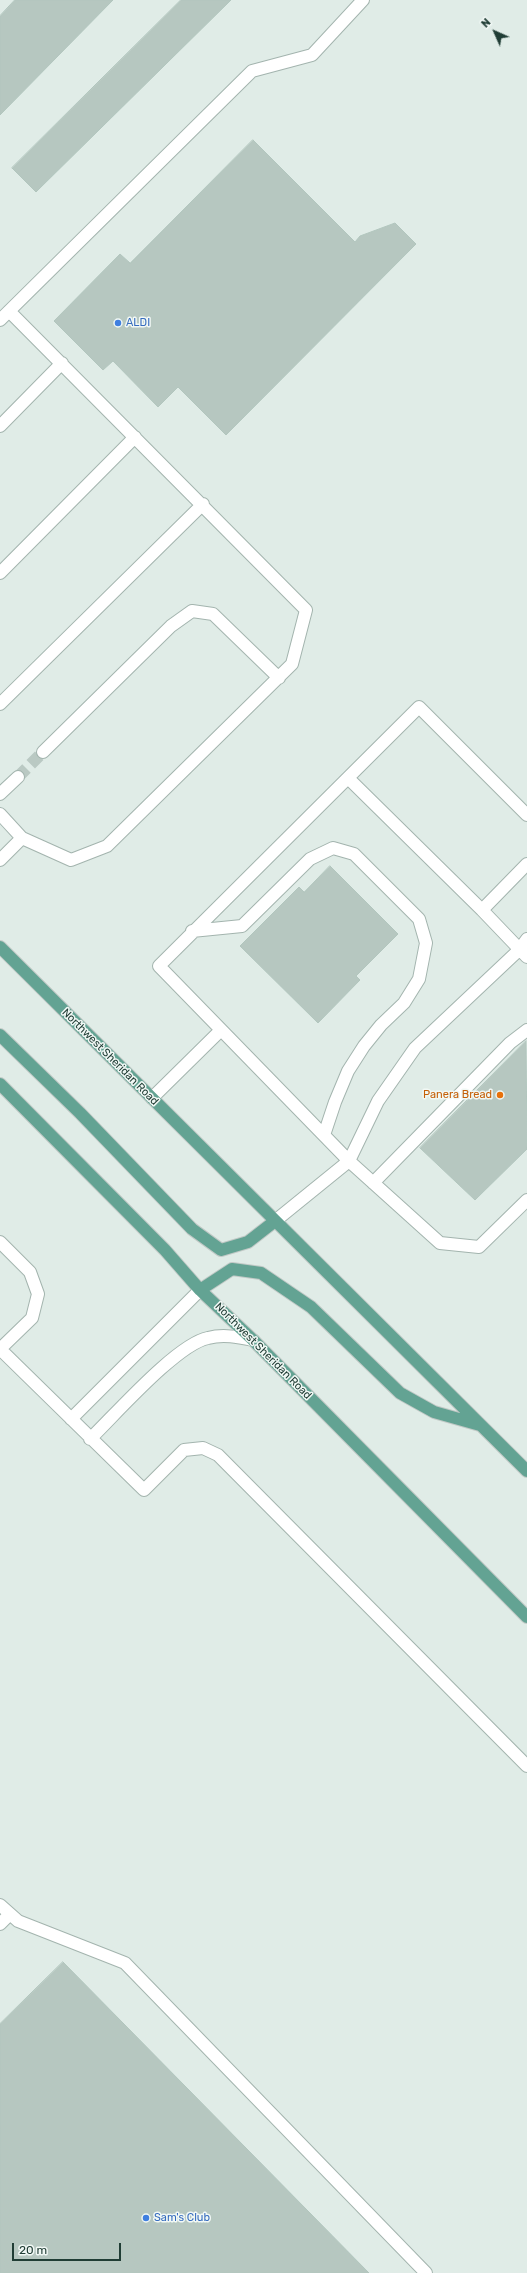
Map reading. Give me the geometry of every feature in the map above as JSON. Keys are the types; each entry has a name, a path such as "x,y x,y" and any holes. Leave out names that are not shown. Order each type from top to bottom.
{"main road":[{"name":"Northwest Sheridan Road","path":"0,947 527,1471"},
{"path":"0,1035 80,1113 192,1230 221,1250 248,1242 275,1221"},
{"name":"Northwest Sheridan Road","path":"0,1084 165,1250 200,1290 253,1340 526,1615"},
{"path":"200,1290 232,1269 261,1272 312,1307 400,1393 434,1412 481,1425"}],"lane":[{"path":"0,320 252,71 312,55 363,0"},
{"path":"0,814 22,838 71,860 107,846 292,664 306,610 203,504 9,311"},
{"path":"0,426 62,363"},
{"path":"0,573 135,437"},
{"path":"0,704 203,504"},
{"path":"43,752 171,626 192,611 213,614 279,678"},
{"path":"527,815 419,707 192,931 159,966 349,1161 440,1243 479,1247 527,1200"},
{"path":"0,794 18,777"},
{"path":"348,778 482,910 523,953"},
{"path":"0,860 22,838"},
{"path":"192,931 242,926 310,860 333,848 354,854 419,919 426,943 419,979 404,1003 381,1025 364,1046 348,1071 335,1102 324,1135"},
{"path":"482,910 527,864"},
{"path":"275,1221 349,1161 378,1101 415,1048 523,953 527,939"},
{"path":"152,1098 221,1030"},
{"path":"373,1183 510,1043 527,1030"},
{"path":"0,1242 30,1272 38,1294 32,1318 0,1349 90,1439 144,1490 184,1450 202,1448 218,1455 527,1766"},
{"path":"71,1419 200,1290"},
{"path":"90,1439 178,1352 207,1338 232,1336 253,1340"},
{"path":"0,1905 18,1921 125,1963 426,2273"},
{"path":"0,1924 10,1914"}],"building":[{"path":"15,0 113,0 0,115 0,16"},
{"path":"181,0 231,0 36,192 12,168"},
{"path":"253,140 355,242 360,236 395,223 416,244 226,435 178,387 158,407 113,361 103,370 54,321 120,254 130,263"},
{"path":"330,866 398,934 356,976 360,980 318,1023 240,946 299,887 304,892"},
{"name":"Panera Bread","path":"526,1041 527,1149 475,1200 420,1148"},
{"path":"63,1962 369,2273 0,2273 0,2024"}],"tunnel":[{"path":"18,777 43,752"}],"place":[{"name":"ALDI","path":"118,323"},
{"name":"Panera Bread","path":"500,1095"},
{"name":"Sam's Club","path":"146,2218"}]}
